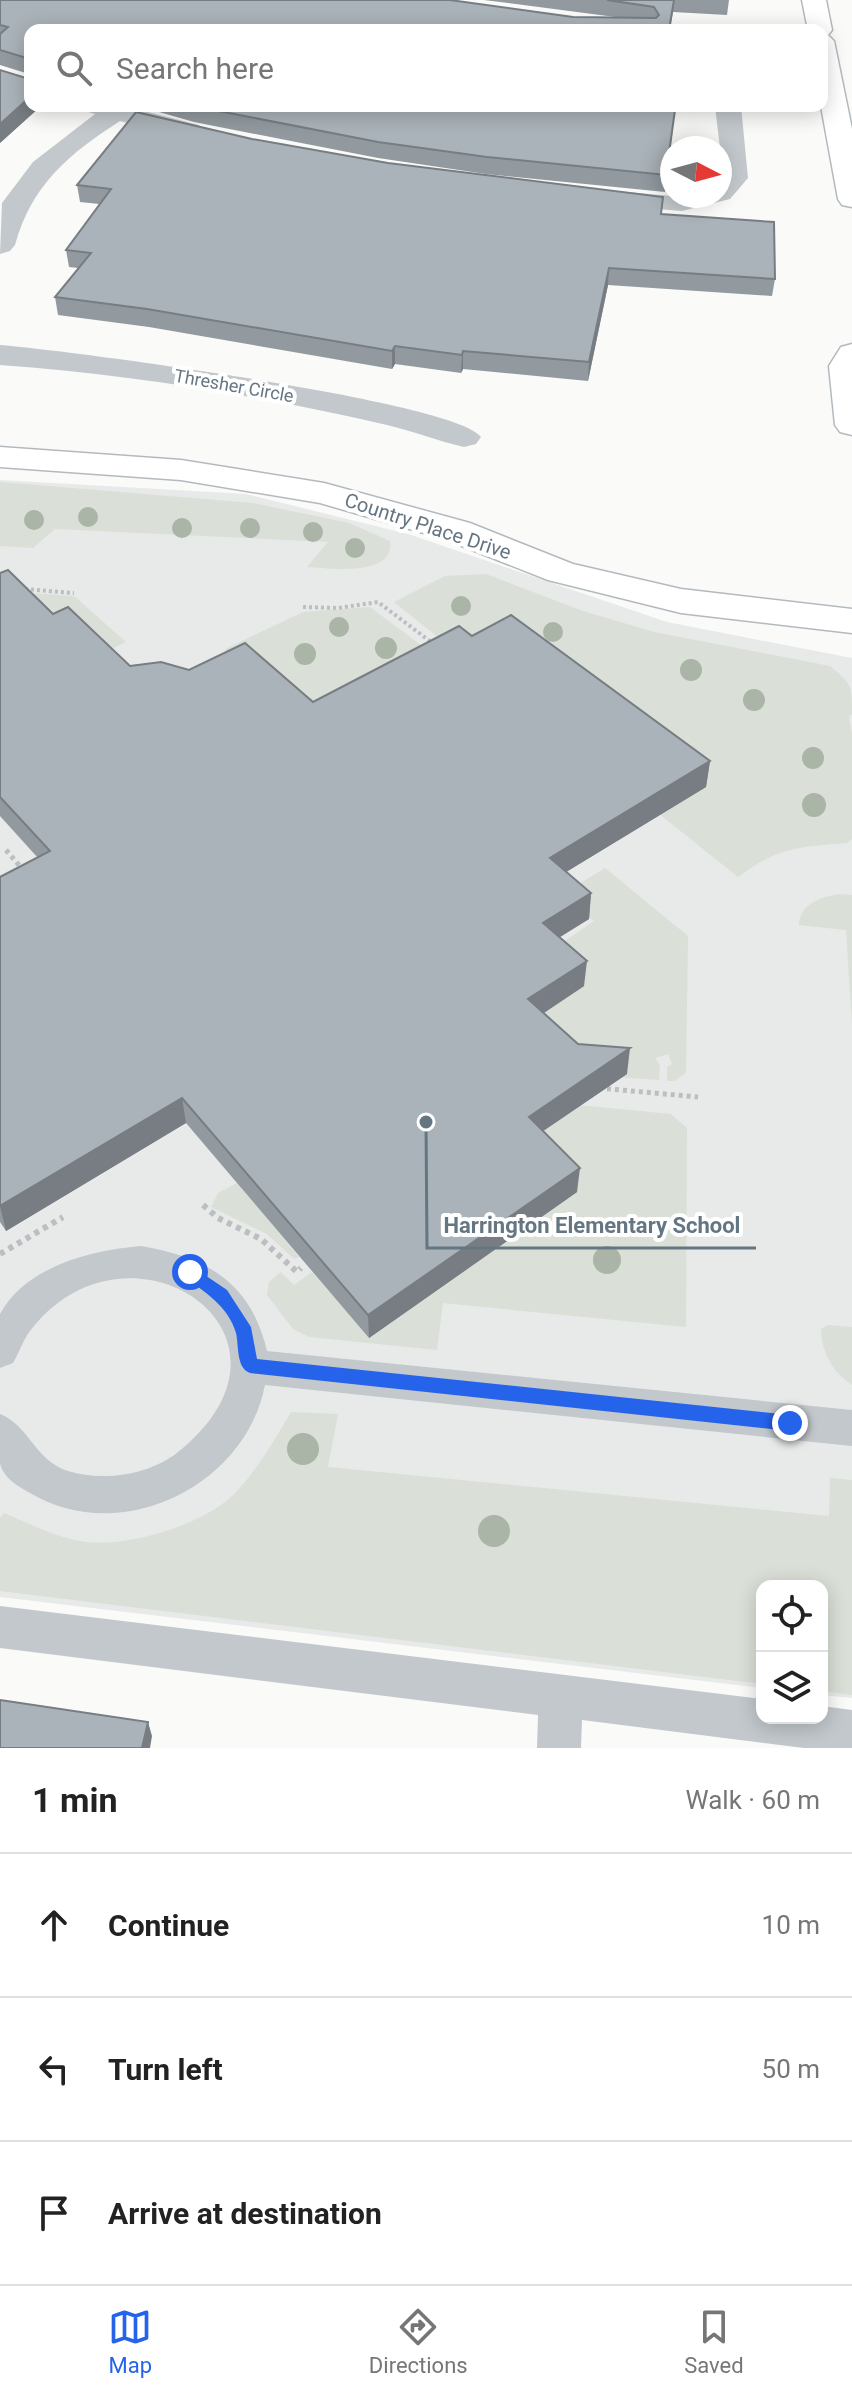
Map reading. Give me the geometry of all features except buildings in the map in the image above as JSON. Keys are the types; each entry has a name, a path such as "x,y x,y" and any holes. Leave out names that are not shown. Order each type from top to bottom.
{"street":[{"path":"814,0 819,24"},
{"path":"828,73 852,199"},
{"path":"0,245 3,230 27,185 101,112"},
{"path":"116,112 220,138"},
{"path":"728,112 730,136"},
{"path":"732,154 732,180"},
{"path":"578,195 660,203"},
{"path":"852,354 845,366 852,425"},
{"name":"Thresher Circle","path":"0,355 135,368 380,412 426,423 464,437"},
{"name":"Country Place Drive","path":"0,457 181,470 324,493 457,531 561,572 681,601 852,621"}],"lane":[{"path":"0,1351 29,1304 65,1279 106,1263 150,1261 190,1272 221,1295 243,1327 250,1366 243,1403 223,1438 193,1468 155,1488 113,1497 71,1492 35,1476 8,1450 0,1432"},
{"path":"250,1366 852,1428"},
{"path":"0,1627 852,1732"},
{"path":"559,1748 561,1696"}],"path":[{"path":"15,588 74,593"},
{"path":"303,607 338,608 378,602 445,653"},
{"path":"6,850 31,879"},
{"path":"590,1087 698,1097"},
{"path":"203,1205 214,1218 246,1230 278,1251 297,1272 301,1268"},
{"path":"0,1254 63,1217"}],"shaded area":[{"path":"0,480 246,494 408,534 667,622 852,658 852,1698 828,1696 828,1580 756,1580 756,1687 0,1597"},
{"path":"0,482 253,503 349,523 390,541 389,553 372,566 344,569 307,567 328,542 55,529 33,548 0,546"},
{"path":"486,574 583,611 654,632 830,666 847,681 852,697 852,714 849,717 852,734 852,839 847,843 778,854 738,877 394,602 445,576"},
{"path":"0,591 74,596 126,642 97,656"},
{"path":"370,607 442,661 315,727 225,649 303,612"},
{"path":"605,868 688,936 686,1073 674,1081 667,1081 667,1067 672,1064 668,1054 655,1058 660,1065 659,1080 617,1077 527,1024 547,953 594,921 561,895"},
{"path":"840,894 852,895 852,1022 846,930 799,925 800,917 808,906 819,899"},
{"path":"514,1099 671,1114 687,1128 686,1327 443,1303 437,1350 309,1337 293,1329 267,1295 269,1282 281,1272 294,1285 312,1272 370,1338"},
{"path":"237,1183 299,1257 294,1259 267,1234 211,1207 218,1193"},
{"path":"828,1325 852,1327 852,1385 839,1374 826,1354 821,1329"},
{"path":"291,1412 338,1414 328,1467 829,1516 830,1478 852,1480 852,1695 828,1692 828,1580 756,1580 756,1683 0,1591 0,1518 4,1513 54,1534 86,1542 103,1543 144,1537 186,1524 221,1504 243,1484"}],"place":[{"name":"Harrington Elementary School","path":"426,1122"}],"route":[{"path":"190,1272 221,1295 243,1327 250,1366 790,1423"}]}
